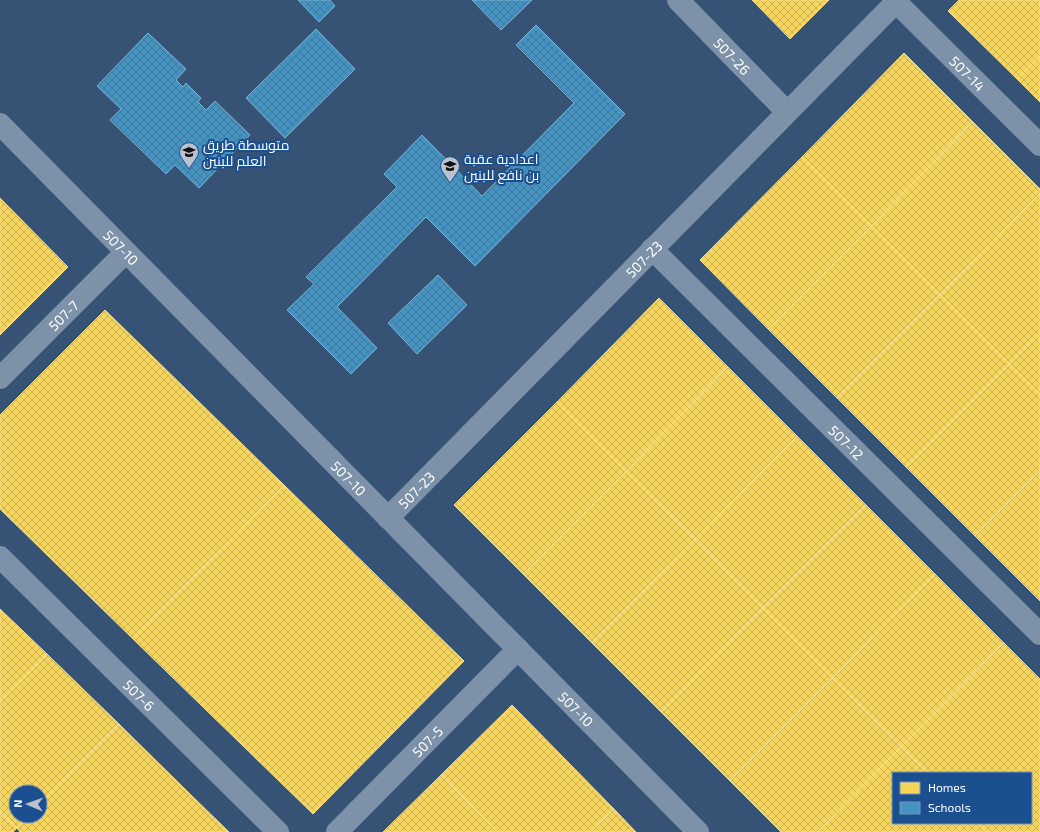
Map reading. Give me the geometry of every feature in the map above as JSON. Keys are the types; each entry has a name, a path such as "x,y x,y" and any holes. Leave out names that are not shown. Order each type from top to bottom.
{"street":[{"name":"507-26","path":"678,0 787,112"},
{"name":"507-23","path":"388,518 897,1"},
{"name":"507-14","path":"897,1 1040,145"},
{"name":"507-10","path":"0,124 698,832"},
{"name":"507-12","path":"652,249 1040,634"},
{"name":"507-7","path":"0,378 126,252"},
{"name":"507-6","path":"0,557 278,832"},
{"name":"507-5","path":"337,832 518,649"}],"building: Homes":[{"path":"752,0 829,0 790,39"},
{"path":"959,0 1040,0 1040,56 1017,79 948,11"},
{"path":"904,53 973,122 871,226 802,157"},
{"path":"1040,56 1040,102 1017,79"},
{"path":"973,122 1040,189 1040,193 940,295 871,226"},
{"path":"802,157 871,226 768,329 700,260"},
{"path":"1040,193 1040,332 1009,364 940,295"},
{"path":"0,198 68,267 0,335"},
{"path":"871,226 940,295 837,398 768,329"},
{"path":"940,295 1009,364 906,467 837,398"},
{"path":"659,298 728,367 626,471 557,402"},
{"path":"105,310 284,485 133,639 0,509 0,415"},
{"path":"1040,332 1040,395 1009,364"},
{"path":"1009,364 1040,395 1040,471 975,536 906,467"},
{"path":"728,367 797,436 695,539 626,471"},
{"path":"557,402 626,471 523,574 454,505"},
{"path":"797,436 866,505 763,608 695,539"},
{"path":"626,471 695,539 592,643 523,574"},
{"path":"1040,471 1040,601 975,536"},
{"path":"284,485 464,661 313,814 133,639"},
{"path":"866,505 935,574 833,678 763,608"},
{"path":"695,539 763,608 661,712 592,643"},
{"path":"935,574 1004,643 901,747 833,678"},
{"path":"763,608 833,678 730,781 661,712"},
{"path":"0,609 47,654 0,702"},
{"path":"1004,643 1040,679 1040,746 1014,772 927,772 901,747"},
{"path":"47,654 119,724 48,796 48,784 8,784 8,820 0,812 0,702"},
{"path":"833,678 901,747 817,832 781,832 730,781"},
{"path":"512,705 614,809 590,832 497,832 441,775"},
{"path":"119,724 191,795 154,832 20,832 17,828 21,824 48,824 48,796"},
{"path":"1040,746 1040,832 987,832 979,824 1032,824 1032,772 1014,772"},
{"path":"901,747 927,772 892,772 892,824 962,824 954,832 817,832"},
{"path":"441,775 497,832 383,832"},
{"path":"191,795 229,832 154,832"},
{"path":"614,809 636,832 590,832"},
{"path":"0,812 8,820 8,824 13,824 17,828 13,832 0,832"},
{"path":"13,824 21,824 17,828"},
{"path":"962,824 979,824 987,832 954,832"}],"building: Schools":[{"path":"298,0 330,0 335,6 319,22"},
{"path":"472,0 532,0 501,30"},
{"path":"536,25 625,114 475,266 426,217 337,307 377,348 351,374 287,310 314,284 306,277 397,187 384,174 422,135 482,196 574,103 516,45"},
{"path":"316,29 355,69 285,138 246,98"},
{"path":"148,33 186,69 176,80 183,87 186,83 201,98 198,102 206,110 215,101 250,135 199,188 175,165 166,174 110,120 121,109 97,86"},
{"path":"438,275 467,305 417,354 388,323"}],"place":[{"name":"متوسطة طريق العلم للبنين","path":"189,169"},
{"name":"اعدادية عقبة بن نافع للبنين","path":"450,183"}]}
